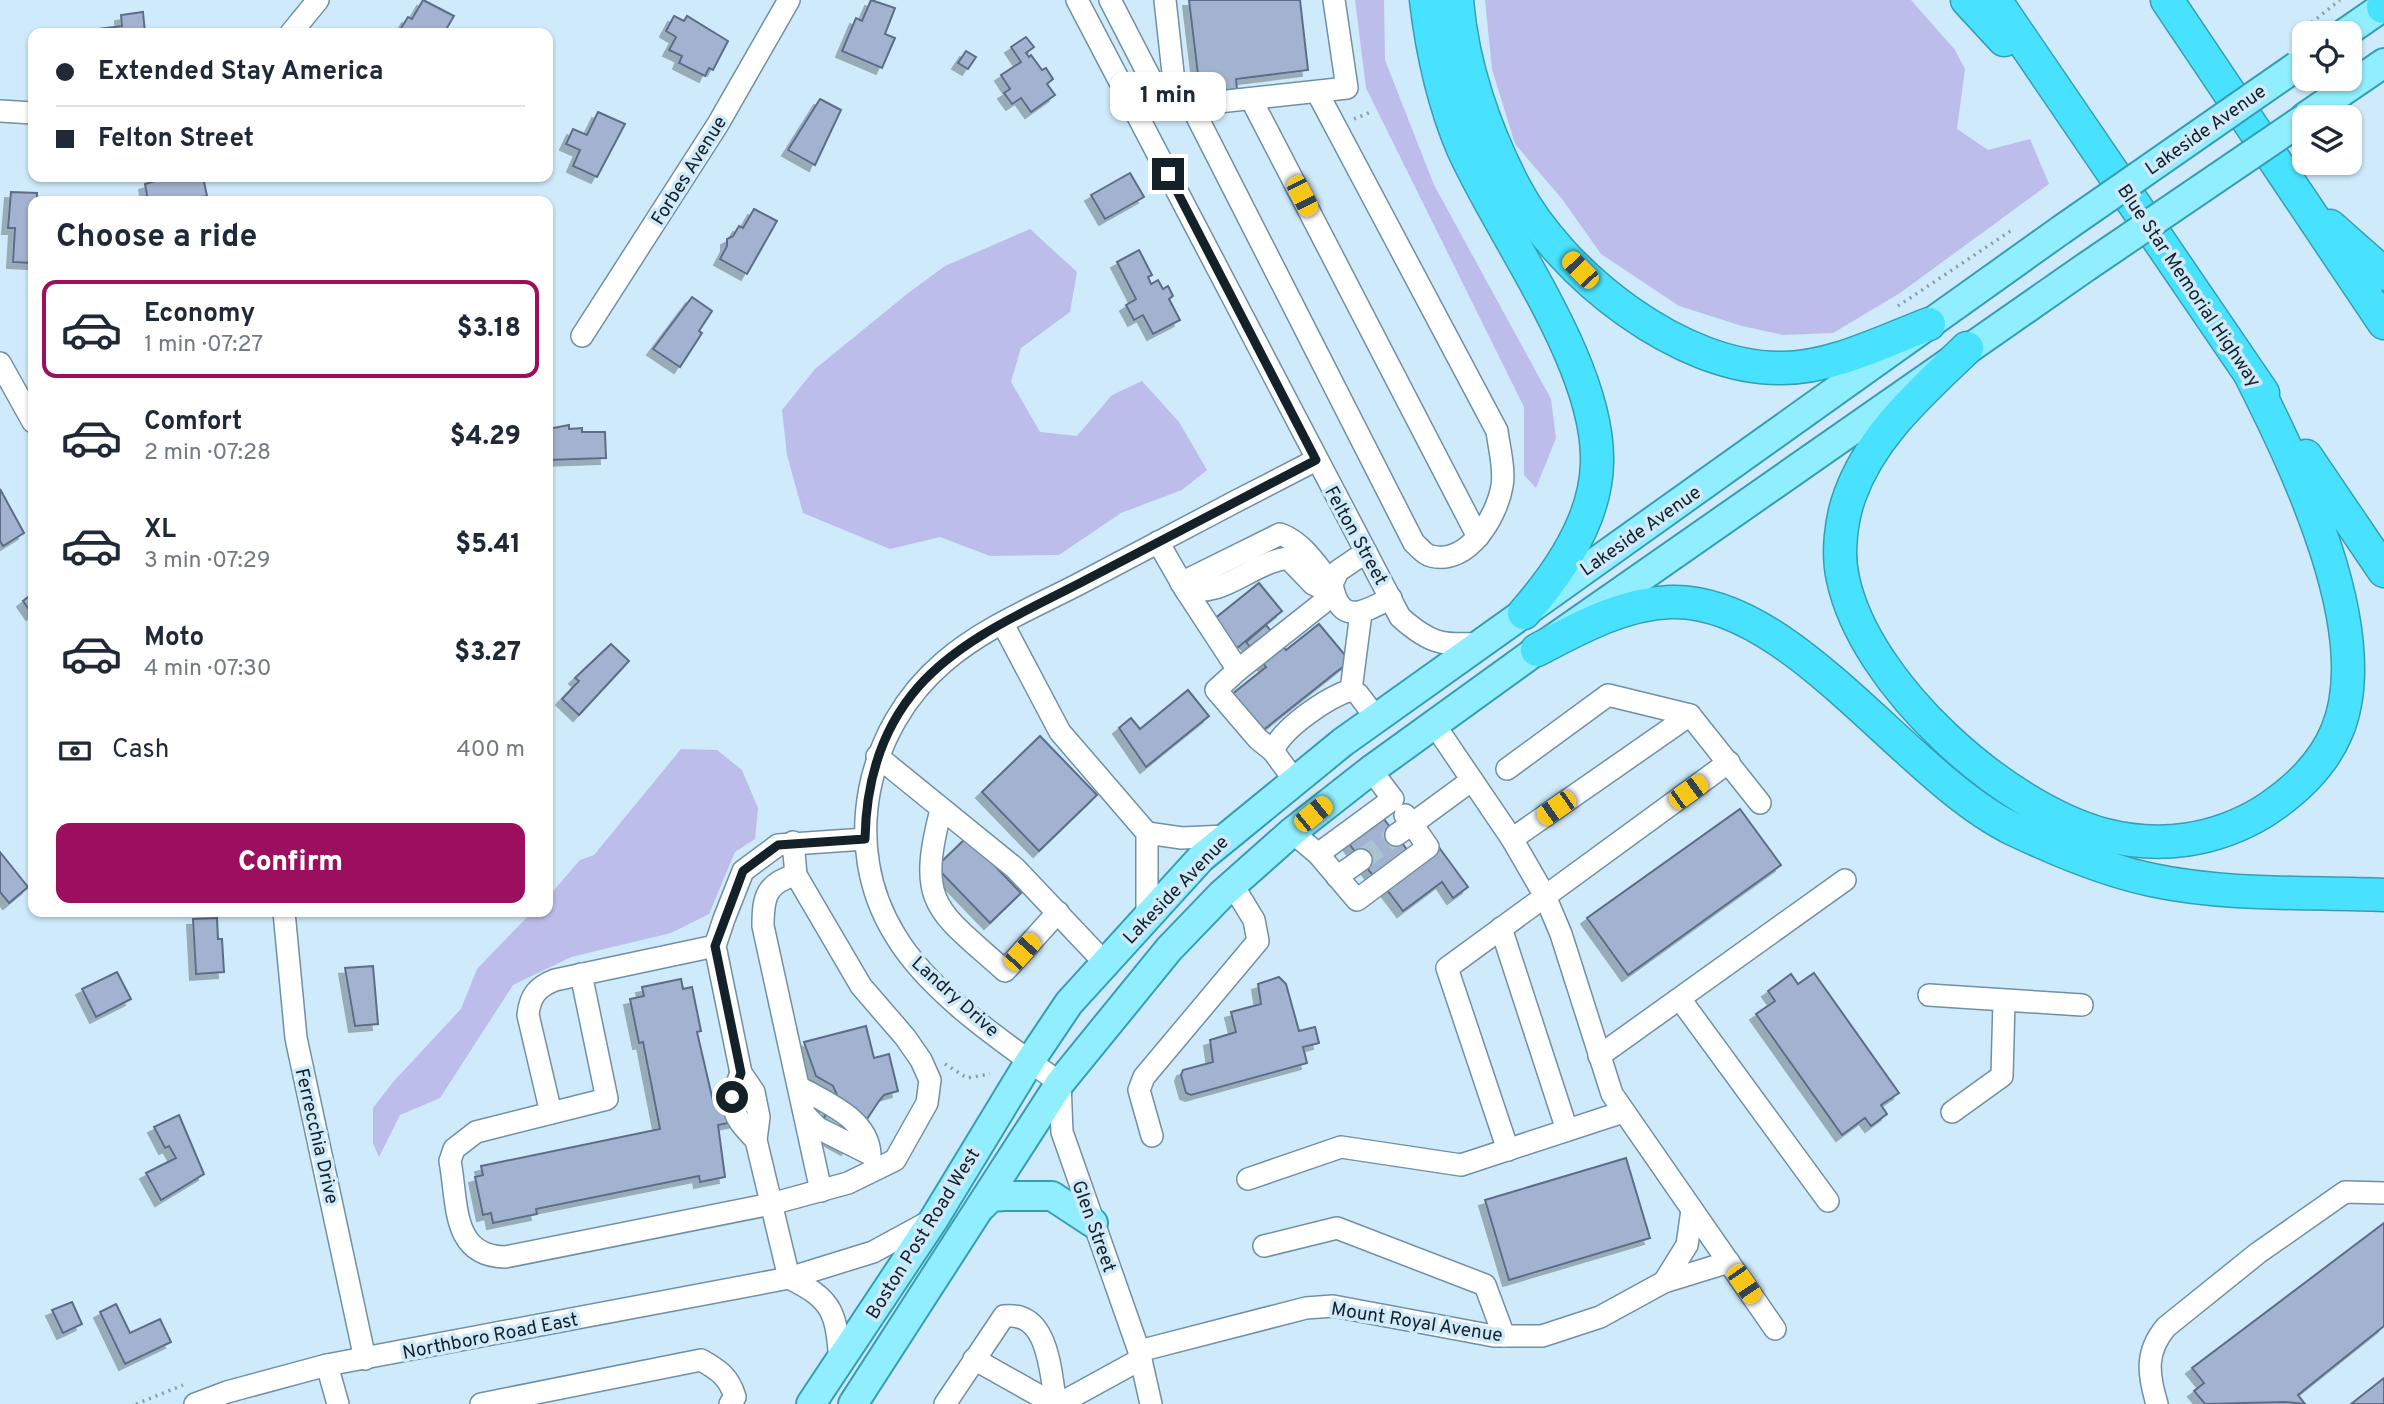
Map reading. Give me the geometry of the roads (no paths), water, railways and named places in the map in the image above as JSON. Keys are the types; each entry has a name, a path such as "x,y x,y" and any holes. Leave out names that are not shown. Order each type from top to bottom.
{"highway":[{"path":"1426,0 1437,69 1456,130 1579,372 1597,440 1596,480 1589,508 1558,572 1524,613"},
{"path":"1457,0 1470,71 1484,117 1515,189 1556,245 1625,309 1693,349 1760,368 1784,369 1820,362 1929,324"},
{"path":"1967,0 2095,147"},
{"name":"Blue Star Memorial Highway","path":"1995,0 2384,571"},
{"path":"2167,0 2384,323"},
{"path":"2302,203 2384,274"},
{"path":"1967,348 1872,448 1849,498 1841,540 1842,578 1856,619 1876,658 1929,720 1990,776 2062,820 2105,835 2147,843 2177,842 2208,836 2240,824 2266,810 2300,783 2320,760 2343,715 2347,679 2346,647 2325,548 2294,461 2251,376"},
{"path":"1537,650 1592,622 1637,607 1672,602 1722,609 1741,617 1796,654 1929,771 1972,805 2035,838 2115,870 2168,883 2217,889 2384,895"}],"main road":[{"path":"2362,21 2384,6"},
{"name":"Lakeside Avenue","path":"2324,105 2384,63"},
{"name":"Lakeside Avenue","path":"1030,1061 1069,1003 1147,915 1226,836 1295,781 1524,613 2061,230 2292,69"},
{"name":"Lakeside Avenue","path":"1060,1083 1177,939 1232,884 1292,832 1371,770 1967,348 2292,127"},
{"name":"Boston Post Road West","path":"811,1404 934,1219 1030,1061"},
{"name":"Boston Post Road West","path":"853,1404 983,1205 1018,1143 1060,1083"},
{"path":"983,1205 991,1197 1004,1195 1052,1196 1093,1223"}],"street":[{"path":"295,28 318,0"},
{"name":"Forbes Avenue","path":"582,336 718,124 789,0"},
{"name":"Felton Street","path":"1077,0 1400,617 1422,636 1448,645 1483,643"},
{"path":"1110,0 1176,100 1415,543 1429,556 1444,557 1472,545 1489,524 1502,485 1497,431 1317,92"},
{"path":"1165,0 1176,100"},
{"path":"1131,102 1149,94 1176,100 1251,99 1347,88 1334,0"},
{"path":"1251,99 1478,537"},
{"path":"0,111 28,113"},
{"path":"0,363 28,413"},
{"name":"Landry Drive","path":"1030,1061 944,991 895,935 872,876 865,839 868,795 877,756 890,727 918,687 944,662 1003,624 1316,460"},
{"path":"1183,586 1280,534 1291,538 1303,549 1333,589 1340,607 1349,612 1361,613 1391,598"},
{"path":"1158,542 1183,586 1238,670"},
{"path":"1295,781 1273,751 1258,739 1216,690 1333,589 1338,571 1366,552"},
{"path":"1351,690 1361,613"},
{"path":"1003,624 1060,732 1147,833 1147,915"},
{"path":"1273,751 1277,739 1335,695 1351,690 1359,694 1377,719"},
{"path":"1507,769 1608,695 1690,715 1760,803"},
{"path":"1512,839 1690,715"},
{"path":"1434,724 1512,839 1545,896 1561,934 1612,1094 1775,1329"},
{"path":"877,756 1015,868 1104,962"},
{"path":"1508,1150 1447,968 1729,762"},
{"path":"1292,832 1318,854 1357,900 1428,846 1404,830 1393,799 1371,770"},
{"path":"1404,830 1472,779"},
{"path":"1318,854 1393,799"},
{"path":"941,810 930,851 929,879 942,914 1004,971 1058,912"},
{"path":"1147,833 1182,838 1226,836"},
{"path":"840,1361 837,1325 830,1306 816,1292 789,1278 757,1140 759,1117 754,1092 741,1073 715,946 743,871 760,856 778,845 793,842 865,839"},
{"path":"581,974 607,1099 476,1132 454,1149 450,1161 464,1240 475,1252 505,1258 771,1204 848,1183 895,1160 927,1103 930,1080 905,1037 861,986 796,875 793,842"},
{"path":"1337,877 1361,860"},
{"path":"796,875 780,879 768,892 763,906 763,926 821,1191"},
{"path":"1599,1056 1845,880"},
{"path":"1152,1136 1139,1090 1144,1077 1258,941 1254,920 1232,884"},
{"name":"Ferrecchia Drive","path":"284,917 296,1038 365,1359"},
{"path":"1502,928 1567,1130"},
{"path":"551,1113 528,1015 530,1000 541,986 581,974 715,946"},
{"path":"1929,995 2082,1005"},
{"path":"1679,999 1828,1201"},
{"path":"1952,1112 2002,1076 2004,1001"},
{"path":"1030,1061 1060,1083"},
{"name":"Glen Street","path":"1060,1083 1062,1132 1140,1355 1151,1404"},
{"path":"799,1087 860,1126 869,1141 870,1154 818,1128 806,1116"},
{"path":"1248,1179 1341,1147 1461,1165 1623,1112"},
{"path":"2157,1404 2148,1373 2153,1342 2166,1327 2258,1253 2345,1192 2384,1193"},
{"path":"1664,1282 1687,1245 1692,1210"},
{"name":"Northboro Road East","path":"195,1404 227,1392 327,1365 789,1278 873,1252 934,1219"},
{"path":"1264,1246 1337,1228 1485,1285 1504,1336"},
{"name":"Mount Royal Avenue","path":"1056,1404 1140,1355 1306,1308 1333,1306 1504,1336 1542,1336 1600,1317 1664,1282 1729,1262"},
{"path":"945,1404 1004,1316 1020,1314 1033,1322 1041,1336 1056,1404"},
{"path":"974,1359 1056,1404"},
{"path":"481,1404 701,1360 719,1369 730,1382 735,1397 730,1404"},
{"path":"327,1365 338,1404"}],"tunnel":[{"path":"1361,860 1396,835"},
{"path":"803,1102 852,1137"}]}
